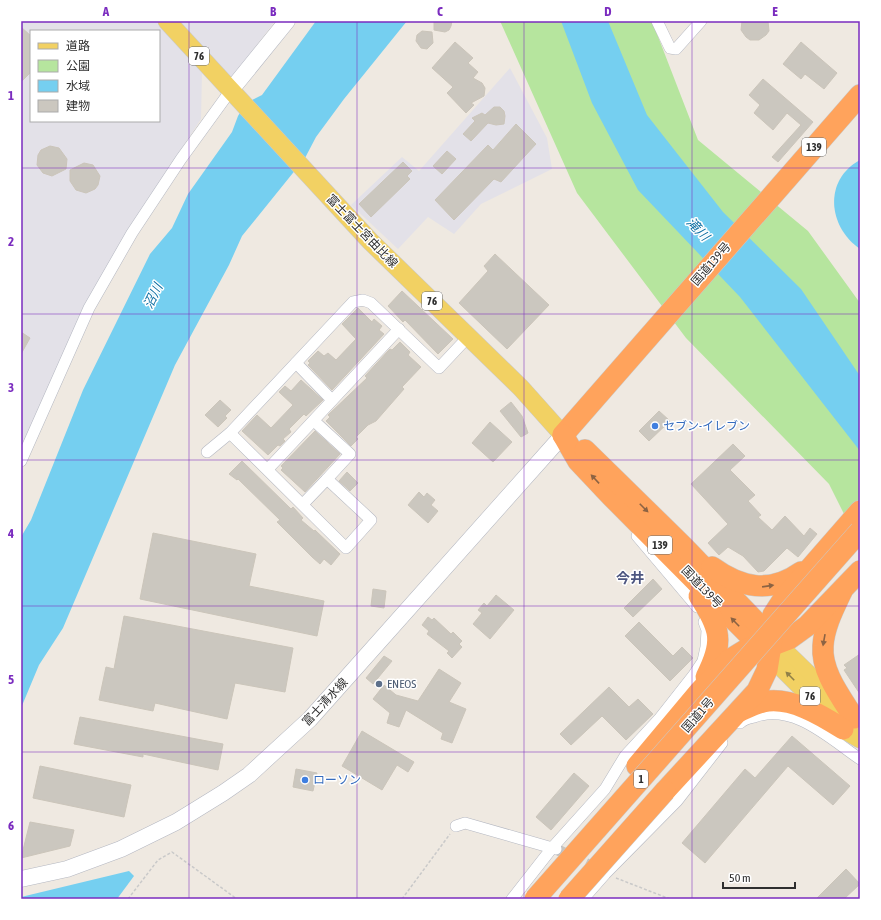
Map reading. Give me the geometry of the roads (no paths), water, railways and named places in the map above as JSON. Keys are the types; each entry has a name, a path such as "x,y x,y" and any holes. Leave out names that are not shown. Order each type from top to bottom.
{"highway":[{"name":"国道139号","path":"563,435 860,95"},
{"name":"国道139号","path":"563,435 578,461 610,496 678,552"},
{"name":"国道139号","path":"563,435 588,452 678,552 768,644"},
{"name":"1","path":"569,899 757,691 767,670 768,644 773,615 784,598 860,511"},
{"name":"国道1号","path":"535,899 860,531"},
{"name":"1","path":"678,552 743,584 761,587 778,584 794,577 812,565"},
{"name":"1","path":"678,552 712,617 720,640 716,658 699,692"},
{"name":"国道1号","path":"554,899 860,552"},
{"name":"1","path":"521,899 637,766 699,692 729,660 747,649 789,639 807,626 860,571"},
{"name":"1","path":"842,591 827,625 822,646 826,668 854,729"},
{"name":"1","path":"738,712 764,702 780,702 800,707 854,729"}],"main road":[{"name":"富士富士宮由比線","path":"167,21 370,241 521,388 563,435"},
{"path":"233,93 287,21"},
{"name":"富士清水線","path":"21,879 67,869 121,849 176,822 249,775 310,719 563,435"},
{"name":"76","path":"768,644 854,729"}],"street":[{"path":"657,21 670,48 676,49 701,21"},
{"path":"21,461 89,308 132,233 181,159 233,93"},
{"path":"207,452 230,433 353,302 363,300 371,303 439,368 469,336"},
{"path":"268,469 399,329"},
{"path":"296,363 332,400"},
{"path":"303,504 350,454 314,421"},
{"path":"230,433 346,548 372,520 327,479"},
{"path":"512,899 605,789 625,756 660,718 703,661 707,630 701,613 684,590 620,516 610,496"},
{"path":"583,899 602,872 677,801 729,734 743,720 760,714 779,713 794,716 815,728 860,759"},
{"path":"456,826 465,823 554,848"}],"water":[{"name":"沼川","path":"316,21 407,21 344,99 316,137 305,158 242,236 229,265 175,365 63,628 39,665 21,708 21,537 31,520 83,390 150,254 172,228 188,194 232,132 238,116 246,103 262,95"},
{"name":"滝川","path":"561,21 608,21 647,115 723,212 801,289 860,376 860,451 740,297 638,190 592,103"},
{"path":"860,160 860,249 849,240 841,229 836,216 834,204 835,191 840,179 848,169"},
{"path":"129,871 134,876 117,899 21,899 21,897"}],"tunnel":[{"path":"556,849 599,870"}],"place":[{"name":"セブン-イレブン","path":"655,426"},
{"name":"ENEOS","path":"379,684"},
{"name":"ローソン","path":"305,780"}],"district":[{"name":"今井","path":"630,578"}]}
